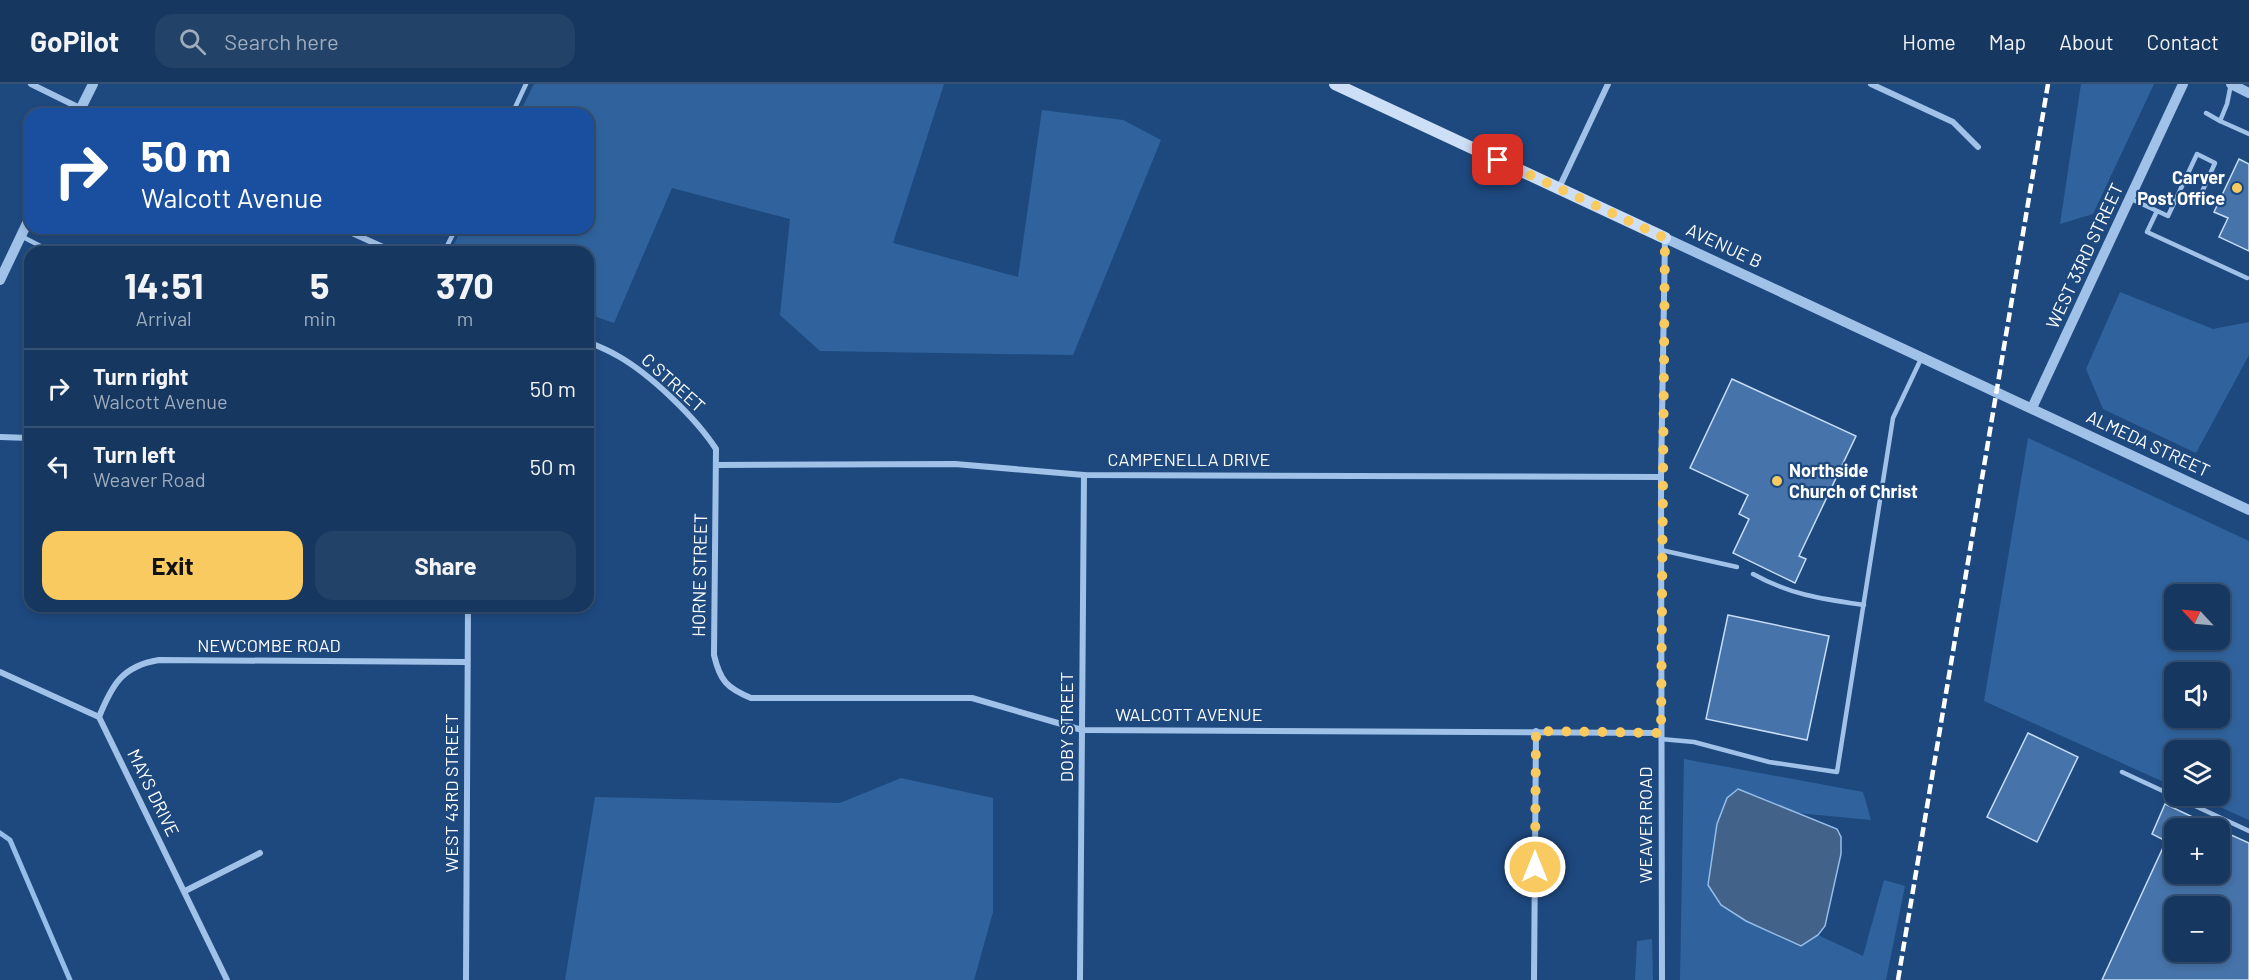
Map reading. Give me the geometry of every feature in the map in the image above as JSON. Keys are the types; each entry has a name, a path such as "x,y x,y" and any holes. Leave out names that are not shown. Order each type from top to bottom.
{"main road":[{"name":"AVENUE B","path":"1335,84 1665,238"}],"street":[{"path":"33,84 75,108"},
{"path":"81,108 93,84"},
{"path":"1559,188 1608,84"},
{"path":"1871,84 1953,122 1978,147"},
{"name":"WEST 33RD STREET","path":"2032,408 2183,84"},
{"path":"2231,84 2249,93"},
{"path":"0,280 24,230"},
{"path":"354,234 381,246"},
{"name":"AVENUE B","path":"1665,238 2032,408"},
{"name":"WEAVER ROAD","path":"1662,980 1661,477 1665,238"},
{"name":"C STREET","path":"594,345 618,356 649,378 706,432 716,448 717,465"},
{"name":"ALMEDA STREET","path":"2032,408 2249,510"},
{"path":"0,437 24,438"},
{"name":"CAMPENELLA DRIVE","path":"717,465 955,464 1084,475 1661,477"},
{"name":"HORNE STREET","path":"717,465 714,655 718,671 725,684"},
{"name":"DOBY STREET","path":"1080,980 1084,475"},
{"name":"WEST 43RD STREET","path":"466,980 468,612"},
{"name":"NEWCOMBE ROAD","path":"99,717 111,688 116,682 134,668 146,662 159,660 467,662"},
{"path":"0,672 99,717"},
{"name":"WALCOTT AVENUE","path":"725,684 751,698 972,699 1082,730 1536,731 1661,736"},
{"name":"MAYS DRIVE","path":"99,717 227,980"},
{"path":"1534,980 1536,731"},
{"path":"185,891 260,853"}],"lane":[{"path":"515,108 526,84"},
{"path":"2220,121 2227,104 2231,84"},
{"path":"2206,113 2249,134"},
{"path":"2129,198 2168,216 2197,154 2215,163 2197,203"},
{"path":"2157,211 2147,232 2247,278"},
{"path":"21,236 40,246"},
{"path":"1661,736 1694,742 1768,762 1837,772 1893,418 1921,358"},
{"path":"1661,550 1737,567"},
{"path":"1753,574 1773,585 1806,596 1864,605"},
{"path":"2122,772 2249,831"}],"shaded area":[{"path":"534,84 944,84 893,243 1018,277 1042,110 1123,120 1161,140 1073,355 820,351 780,315 790,219 672,188 614,323 594,316 594,246 453,246 459,234 594,234 594,108 522,108"},
{"path":"2081,84 2154,84 2093,214 2060,224"},
{"path":"2120,292 2213,329 2249,322 2249,355 2196,453 2103,409 2086,369"},
{"path":"2028,438 2249,541 2249,820 2218,806 2230,806 2230,740 2164,740 2164,782 1984,701"},
{"path":"1684,759 1863,792 1871,820 1797,813 1738,789 1801,946 1818,935 1863,956 1884,880 1905,886 1886,980 1680,980"},
{"path":"901,778 993,798 993,912 974,980 565,980 595,797 840,803"},
{"path":"1738,789 1837,829 1841,837 1841,854 1825,926 1818,935 1801,946 1746,921 1721,905 1708,885 1717,824 1727,798"},
{"path":"1652,939 1653,980 1635,980 1637,941"}],"building":[{"name":"Carver Post Office","path":"2239,159 2249,164 2249,251 2219,237 2228,218 2214,212"},
{"name":"Northside Church of Christ","path":"1732,379 1856,436 1799,556 1806,559 1795,583 1733,553 1749,519 1739,514 1748,495 1690,468"},
{"path":"1728,615 1829,636 1807,740 1706,719"},
{"path":"2028,733 2078,757 2037,842 1987,817"},
{"path":"2164,806 2169,806 2195,818 2164,818 2164,840 2152,834"},
{"path":"2230,834 2249,843 2249,980 2102,980 2164,845 2164,884 2230,884"}],"waterway":[{"path":"0,833 10,840 70,980"}],"railway":[{"path":"1898,980 2048,84"}],"place":[{"name":"Carver Post Office","path":"2237,188"},
{"name":"Northside Church of Christ","path":"1777,481"}],"route":[{"path":"1498,160 1665,238 1661,477 1661,733 1536,731 1535,867"}]}
